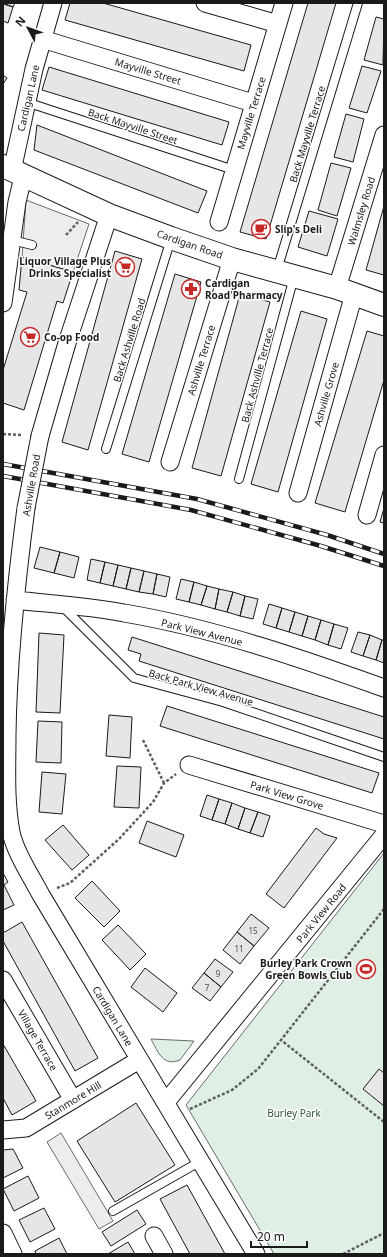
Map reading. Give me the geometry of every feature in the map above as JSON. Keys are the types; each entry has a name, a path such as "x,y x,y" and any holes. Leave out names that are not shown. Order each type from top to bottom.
{"street":[{"name":"Cardigan Lane","path":"3,303 17,202 13,171 26,102 53,3"},
{"path":"205,3 278,24"},
{"name":"Mayville Terrace","path":"219,222 284,3"},
{"name":"Mayville Street","path":"42,39 254,102"},
{"name":"Walmsley Road","path":"346,291 384,135"},
{"name":"Cardigan Road","path":"13,171 109,215 171,238 232,258 346,291 384,305"},
{"name":"Ashville Road","path":"4,765 8,678 15,600 26,508 40,436 67,343 109,215"},
{"name":"Ashville Terrace","path":"170,462 232,258"},
{"name":"Ashville Grove","path":"298,493 346,291"},
{"path":"367,515 384,455"},
{"name":"Park View Avenue","path":"15,600 60,604 124,613 233,638 335,670 384,688"},
{"name":"Cardigan Lane","path":"4,765 11,833 25,864 41,894 255,1254"},
{"name":"Park View Grove","path":"190,765 384,824"},
{"name":"Park View Road","path":"170,1109 384,835"},
{"name":"Village Terrace","path":"3,980 73,1100"},
{"name":"Stanmore Hill","path":"3,1130 26,1128 139,1060"},
{"path":"3,1233 13,1254"},
{"path":"154,1236 164,1254"}],"lane":[{"name":"Back Mayville Terrace","path":"285,273 358,3"},
{"name":"Back Mayville Street","path":"26,102 234,170"},
{"name":"Back Ashville Road","path":"106,449 171,238"},
{"path":"12,240 32,246"},
{"name":"Back Ashville Terrace","path":"239,479 285,273"},
{"name":"Back Park View Avenue","path":"60,604 134,678 223,702 384,757"},
{"path":"113,1212 201,1161"}],"path":[{"path":"143,740 164,783"},
{"path":"41,894 70,883 119,839 153,802 164,783 190,765"},
{"path":"170,1109 232,1090 258,1069 384,909"},
{"path":"281,1040 384,1122"},
{"path":"343,1254 384,1233"}],"green space":[{"name":"Burley Park","path":"384,853 384,1254 274,1254 186,1105"},
{"path":"151,1039 194,1041 180,1060 169,1062 162,1057"}],"shaded area":[{"path":"26,200 89,224 73,272 22,257"},
{"path":"61,1133 113,1221 99,1229 47,1142"}],"building":[{"path":"3,3 15,3 13,7"},
{"path":"70,3 103,3 251,45 244,71 65,20"},
{"path":"308,3 336,3 266,239 240,232"},
{"path":"3,4 13,7 8,23 3,21"},
{"path":"376,17 384,19 383,65 364,60"},
{"path":"362,66 381,71 367,113 349,108"},
{"path":"49,67 229,122 222,145 42,90"},
{"path":"3,75 7,78 3,84"},
{"path":"346,114 364,119 353,162 334,157"},
{"path":"37,125 207,191 198,213 34,150"},
{"path":"331,163 351,168 337,216 318,210"},
{"path":"384,206 384,275 366,270"},
{"path":"309,211 338,219 327,256 298,247"},
{"path":"115,251 142,259 88,450 62,442"},
{"name":"Co-op Food","path":"22,257 73,272 63,303 57,301 24,410 3,403 3,370 27,292 19,290"},
{"path":"175,274 201,282 149,462 122,454"},
{"path":"240,294 270,302 221,476 192,468"},
{"path":"301,311 327,319 278,492 251,484"},
{"path":"367,331 384,336 384,380 345,512 315,503"},
{"path":"384,508 384,523 380,522"},
{"path":"40,547 60,552 54,573 34,568"},
{"path":"60,552 79,557 74,578 54,573"},
{"path":"91,559 105,562 100,583 87,580"},
{"path":"105,562 118,565 113,586 100,583"},
{"path":"118,565 131,568 126,589 113,586"},
{"path":"131,568 144,571 139,592 126,589"},
{"path":"144,571 157,574 153,594 139,592"},
{"path":"157,574 170,577 166,597 153,594"},
{"path":"181,579 194,582 189,602 176,599"},
{"path":"194,582 207,586 201,605 189,602"},
{"path":"207,586 219,589 215,609 201,605"},
{"path":"219,589 233,592 227,612 215,609"},
{"path":"233,592 245,596 240,616 227,612"},
{"path":"245,596 258,599 253,619 240,616"},
{"path":"269,604 282,608 276,628 263,624"},
{"path":"282,608 295,612 289,632 276,628"},
{"path":"295,612 308,616 302,636 289,632"},
{"path":"308,616 321,620 315,640 302,636"},
{"path":"321,620 334,624 328,645 315,640"},
{"path":"334,624 348,628 341,649 328,645"},
{"path":"358,632 370,635 363,656 351,652"},
{"path":"39,633 64,635 60,713 36,712"},
{"path":"370,635 382,640 376,660 363,656"},
{"path":"132,637 384,717 384,739 139,661 141,654 128,650"},
{"path":"382,640 384,640 384,663 376,660"},
{"path":"167,706 379,773 372,793 160,726"},
{"path":"109,715 132,717 130,758 106,756"},
{"path":"38,721 62,722 61,763 36,762"},
{"path":"117,766 141,767 139,808 114,807"},
{"path":"42,772 66,774 62,814 39,812"},
{"path":"207,795 219,799 212,820 200,816"},
{"path":"219,799 232,803 225,824 212,820"},
{"path":"232,803 245,808 238,829 225,824"},
{"path":"245,808 258,812 250,833 238,829"},
{"path":"258,812 270,816 263,837 250,833"},
{"path":"147,821 184,835 176,857 139,843"},
{"path":"63,825 89,855 72,870 45,840"},
{"path":"316,828 324,834 337,838 284,908 266,894"},
{"path":"3,873 8,882 4,885 14,905 3,910"},
{"path":"92,881 120,911 104,927 75,898"},
{"path":"251,914 269,928 254,946 237,932"},
{"path":"22,922 98,1058 75,1071 3,941 3,933"},
{"path":"118,925 146,954 130,970 102,940"},
{"path":"237,932 254,946 240,964 223,950"},
{"path":"215,959 233,972 221,987 204,973"},
{"path":"145,968 177,993 163,1012 131,987"},
{"path":"204,973 221,987 210,1001 192,988"},
{"path":"3,1044 36,1101 12,1115 3,1098"},
{"path":"379,1069 384,1073 384,1106 363,1089"},
{"path":"136,1103 175,1165 115,1202 77,1141"},
{"path":"13,1149 23,1168 3,1178 3,1150"},
{"path":"28,1176 39,1198 14,1211 3,1189"},
{"path":"187,1185 225,1254 190,1254 160,1199"},
{"path":"44,1208 55,1229 30,1242 19,1220"},
{"path":"137,1210 146,1224 111,1246 102,1232"},
{"path":"59,1238 67,1254 36,1254 35,1251"},
{"path":"128,1242 135,1254 108,1254"}],"railway":[{"path":"3,464 197,499 327,535 384,554"},
{"path":"3,476 191,510 321,546 384,566"}],"place":[{"name":"Slip's Deli","path":"261,229"},
{"name":"Liquor Village Plus Drinks Specialist","path":"125,267"},
{"name":"Cardigan Road Pharmacy","path":"191,289"},
{"name":"Co-op Food","path":"30,337"},
{"name":"Burley Park Crown Green Bowls Club","path":"366,969"}]}
